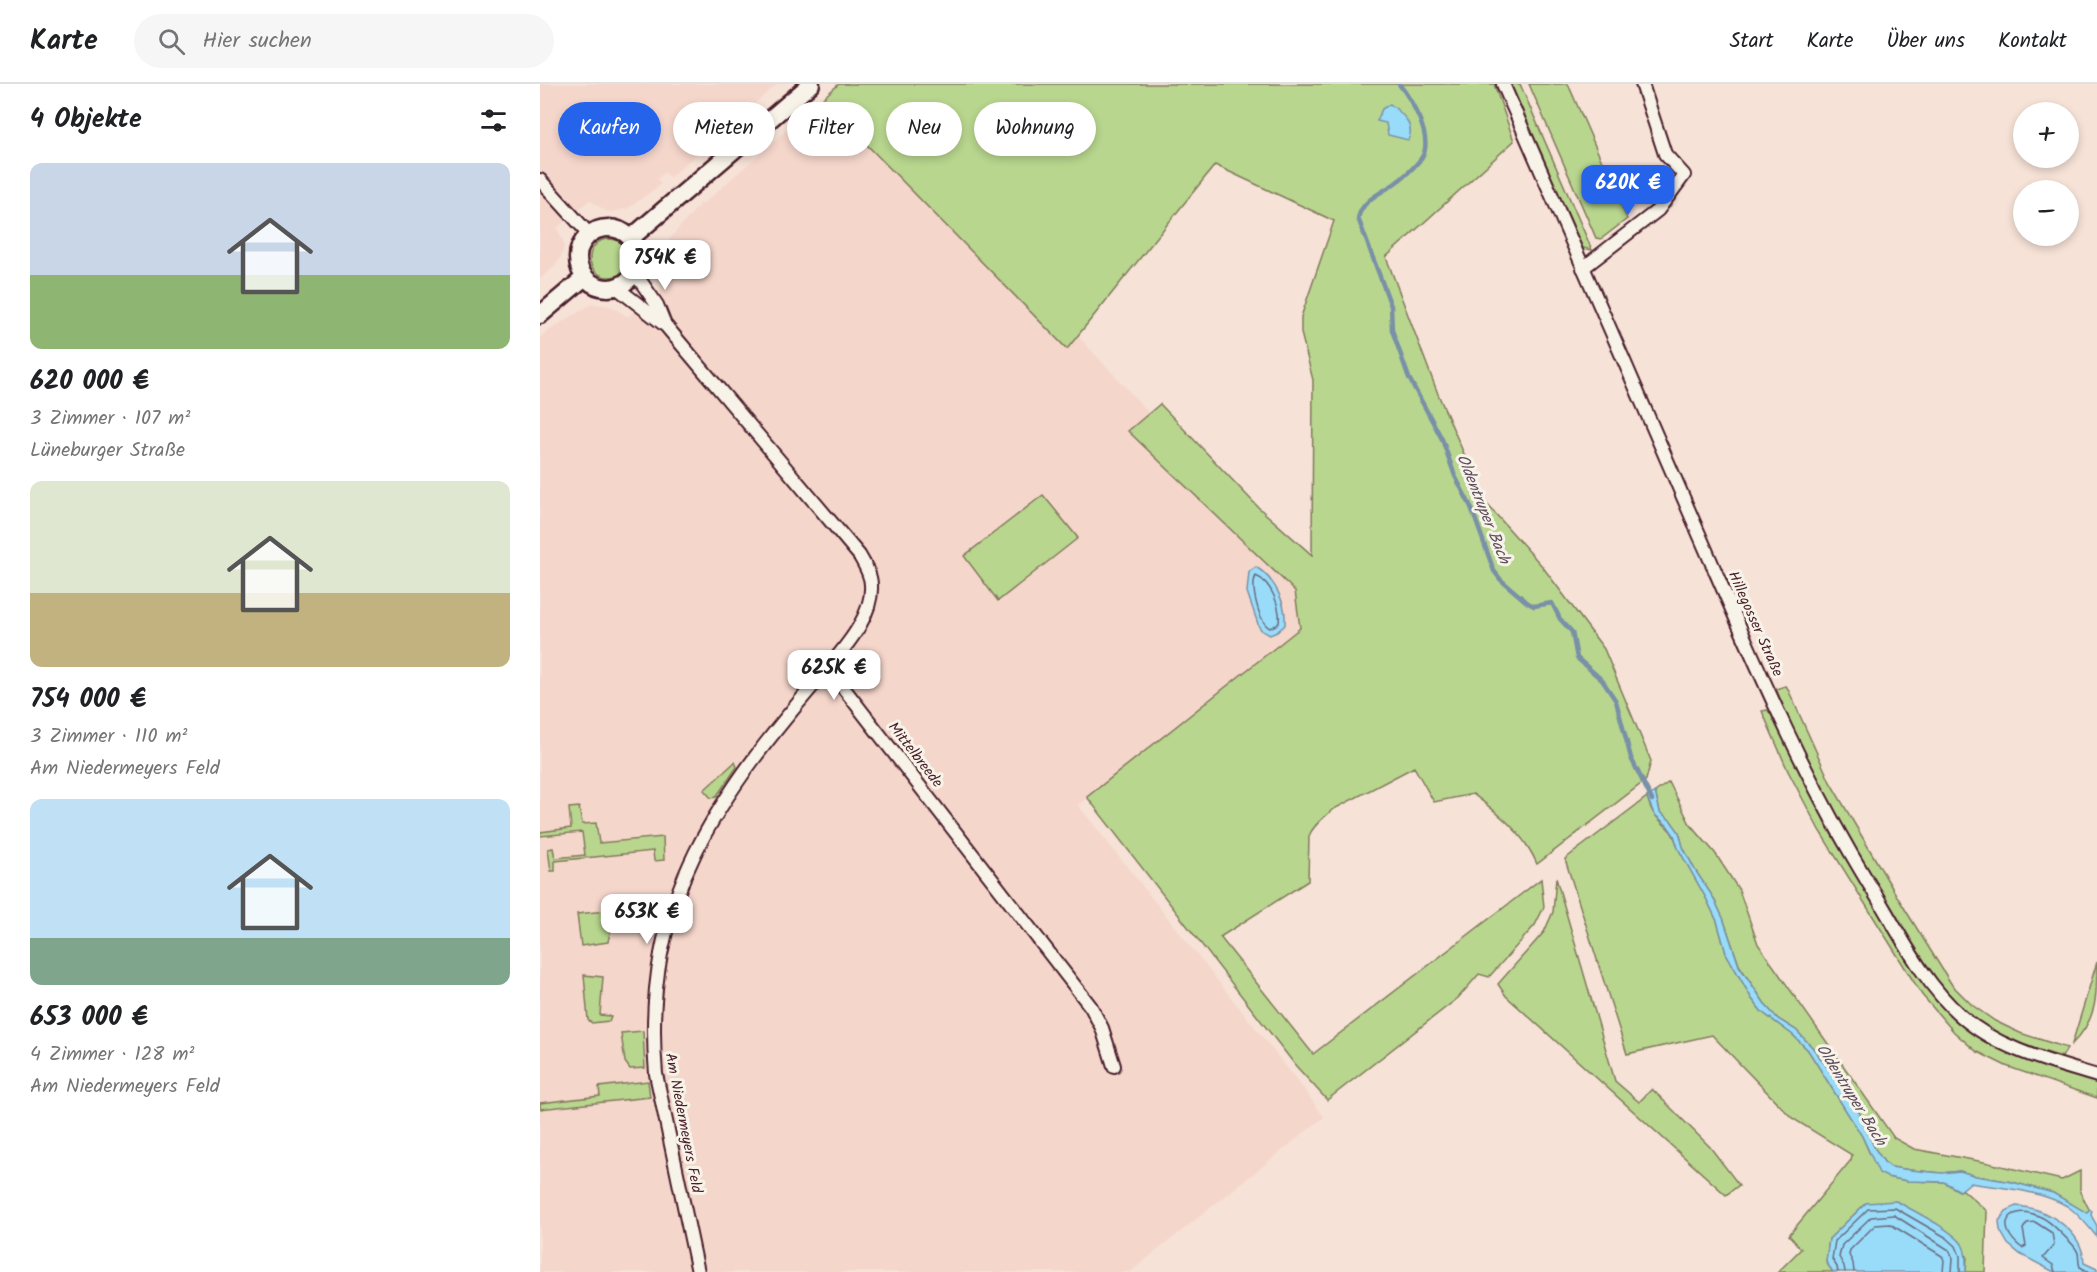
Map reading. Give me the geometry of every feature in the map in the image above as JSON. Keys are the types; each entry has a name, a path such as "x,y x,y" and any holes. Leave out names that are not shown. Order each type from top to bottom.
{"street":[{"path":"631,238 811,84"},
{"name":"Hillegosser Straße","path":"1503,84 1766,688 1810,780 1843,841 1922,970 1940,994 1962,1017 1992,1037 2026,1053 2097,1076"},
{"path":"1583,268 1658,210 1684,175 1665,154 1642,84"},
{"path":"540,180 589,234"},
{"path":"611,228 622,231 631,238 637,248 639,261 635,273 627,282 616,287 605,288 585,278 578,255 582,243 589,234 600,229 611,228"},
{"path":"635,273 657,305 666,326"},
{"path":"540,315 585,278"},
{"path":"616,287 666,326 849,542 866,567 872,586 868,606 857,629 828,668"},
{"name":"Mittelbreede","path":"828,668 1091,1007 1102,1028 1114,1066"},
{"name":"Am Niedermeyers Feld","path":"698,1272 656,1074 655,1004 661,954 679,890 707,828 751,762 828,668"}],"shaded area":[{"path":"540,84 777,84 756,102 673,102 673,156 694,156 670,177 665,172 657,179 661,184 626,209 605,211 590,200 557,228 564,243 562,255 555,266 540,279"},
{"path":"787,130 787,156 874,156 874,152 1067,349 1078,336 1149,413 1128,432 1295,591 1300,628 1078,805 1324,1117 1130,1272 540,1272 540,337 592,304 611,306 628,317 642,303 663,288 656,270 659,252 701,203 703,204 757,156 775,156 775,140","holes":["1252,569 1285,625 1277,632 1266,634 1259,627 1247,592 1247,578"]}],"green space":[{"path":"839,84 1494,84 1514,141 1386,257 1438,394 1485,502 1542,566 1604,649 1651,761 1646,780 1537,864 1518,834 1483,801 1473,794 1434,802 1414,767 1332,810 1316,825 1309,836 1308,881 1220,937 1313,1054 1541,879 1544,907 1535,925 1489,977 1479,974 1458,998 1327,1100 1296,1066 1087,797 1300,628 1295,591 1128,431 1160,404 1259,508 1312,555 1313,380 1301,333 1301,317 1334,221 1215,165 1067,349 874,152 874,102 825,102 822,99"},
{"path":"1511,84 1520,84 1592,250 1583,248 1581,244"},
{"path":"1529,84 1568,84 1627,219 1601,239 1596,238"},
{"path":"609,239 623,244 628,258 623,272 609,277 595,272 590,258 595,244"},
{"path":"1043,495 1078,538 998,601 964,556"},
{"path":"1785,686 1830,782 1952,985 1972,1005 1995,1021 2020,1033 2067,1048 2062,1057 2023,1044 1975,1019 1933,974 1848,837 1818,783 1776,689"},
{"path":"1767,710 1772,715 1829,830 1916,973 1941,1006 1958,1023 1988,1044 2020,1058 2097,1083 2097,1098 2006,1066 1976,1051 1954,1032 1922,995 1819,830 1788,771 1762,711"},
{"path":"735,762 737,767 716,797 711,798 704,790"},
{"path":"1669,782 1690,824 1715,853 1739,890 1758,944 1894,1138 1914,1149 2062,1180 2080,1171 2080,1192 2089,1209 2087,1214 2053,1193 2012,1182 1960,1171 1942,1173 1910,1170 1891,1167 1884,1162 1875,1149 1859,1112 1845,1091 1812,1047 1796,1030 1778,1019 1767,1007 1739,965 1723,918 1713,897 1695,870 1683,847 1679,832 1660,812 1655,792"},
{"path":"1647,797 1654,813 1672,832 1678,848 1717,921 1726,953 1752,999 1762,1012 1793,1035 1808,1050 1862,1136 1869,1152 1887,1177 1908,1181 1944,1182 1959,1191 1963,1190 1987,1211 1985,1272 1966,1272 1967,1256 1866,1203 1829,1239 1826,1262 1833,1272 1778,1272 1801,1249 1789,1235 1851,1160 1852,1155 1792,1118 1712,1035 1627,1054 1565,859"},
{"path":"579,807 582,824 596,823 599,843 663,837 664,860 654,861 653,851 555,861 555,871 551,871 548,849 553,848 555,858 585,855 582,832 540,836 540,832 571,828 569,808"},
{"path":"1556,878 1615,1081 1639,1102 1652,1089 1710,1147 1739,1185 1726,1195 1506,996 1498,984 1544,932 1553,912"},
{"path":"615,910 608,942 581,946 577,914"},
{"path":"2097,962 2094,1007 2086,1026 2072,1044"},
{"path":"584,975 603,977 600,1015 611,1016 609,1021 592,1023 588,1020"},
{"path":"643,1031 645,1068 630,1069 625,1062 621,1033"},
{"path":"648,1081 650,1097 540,1109 540,1103 600,1096 599,1087"}],"water":[{"path":"1390,104 1403,115 1409,125 1408,140 1388,135 1386,123 1377,121 1382,109"},
{"path":"1256,567 1274,584 1284,608 1285,625 1270,635 1259,627 1247,592 1249,572"},
{"path":"1655,792 1660,812 1679,832 1683,847 1695,870 1713,897 1723,918 1739,966 1767,1007 1778,1019 1796,1030 1812,1047 1845,1091 1859,1112 1875,1149 1884,1162 1891,1167 1910,1170 1942,1173 1960,1171 2053,1193 2087,1213 2089,1209 2092,1211 2091,1215 2097,1226 2097,1237 2071,1209 2044,1196 1970,1183 1960,1191 1944,1182 1908,1181 1879,1173 1862,1136 1808,1050 1793,1035 1762,1012 1752,999 1726,953 1717,921 1678,848 1674,835 1667,825 1654,814 1647,797"},
{"path":"1896,1201 1932,1221 1962,1244 1966,1258 1966,1272 1833,1272 1826,1262 1829,1239 1866,1203"},
{"path":"2016,1206 2039,1211 2061,1223 2077,1240 2084,1263 2097,1269 2097,1272 2054,1272 2020,1254 2008,1244 2000,1230 1999,1221 2006,1211"}],"waterway":[{"name":"Oldentruper Bach","path":"1399,84 1419,119 1425,149 1413,168 1368,202 1360,211 1358,218 1391,306 1392,330 1409,378 1442,439 1455,476 1471,507 1494,571 1528,603 1534,606 1552,603 1560,619 1572,632 1577,658 1602,680 1616,701 1631,758 1652,800"}]}
